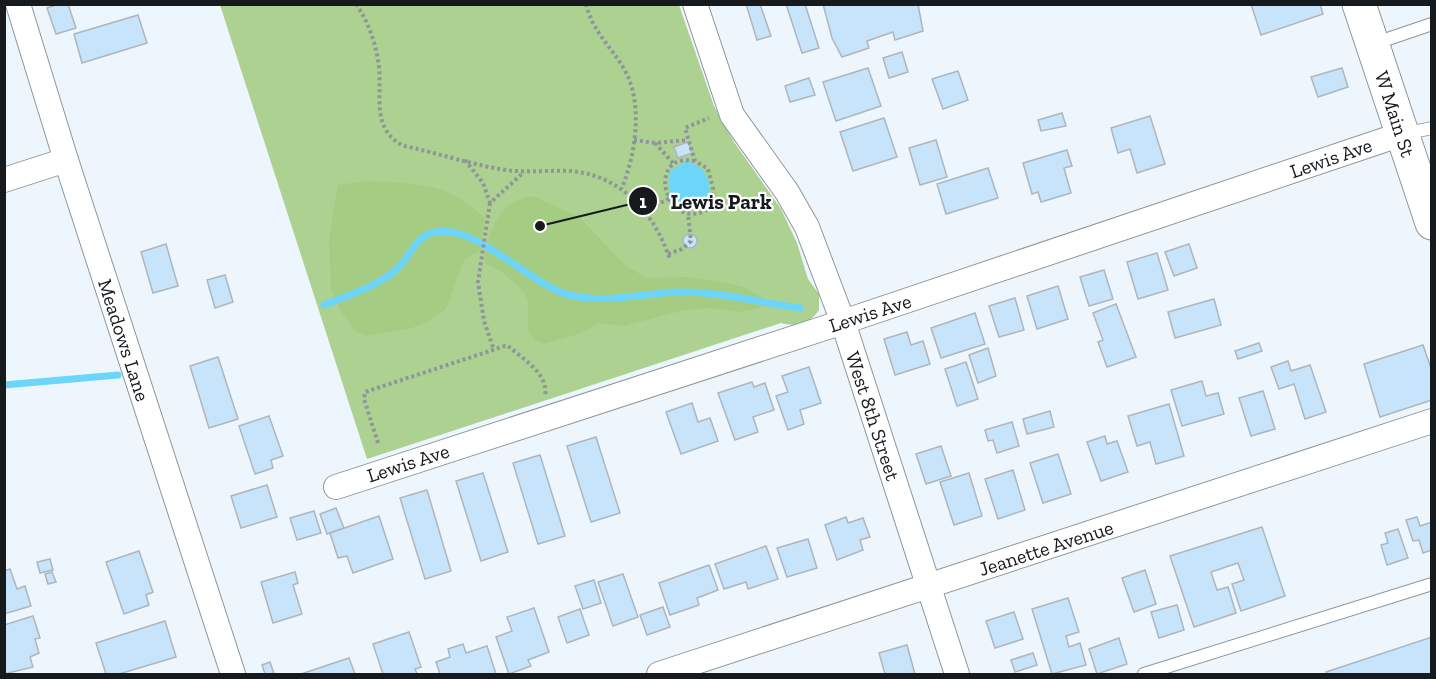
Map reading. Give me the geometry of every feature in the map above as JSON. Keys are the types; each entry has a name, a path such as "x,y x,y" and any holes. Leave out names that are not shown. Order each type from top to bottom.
{"main road":[{"name":"W Main St","path":"1359,4 1372,44 1417,131 1431,224"}],"street":[{"name":"Meadows Lane","path":"18,4 66,160 233,675"},
{"name":"West 8th Street","path":"695,4 732,115 786,192 807,227 843,322 957,675"},
{"name":"Lewis Ave","path":"336,487 843,322 1417,131"},
{"path":"4,180 66,160"},
{"name":"Jeanette Avenue","path":"660,675 1431,421"}],"lane":[{"path":"1372,44 1431,24"},
{"path":"1144,675 1431,584"}],"path":[{"path":"356,4 375,46 379,69 379,112 389,137 404,146 492,167 525,172 579,172 622,188 645,211 669,257 691,241 688,214"},
{"path":"586,4 594,26 629,78 634,105 634,140 622,188"},
{"path":"695,161 685,128 709,118"},
{"path":"634,140 655,143 687,140"},
{"path":"655,143 674,163"},
{"path":"684,159 695,161 708,169 714,192 707,210 688,214 678,210 670,198 665,176 674,163 684,159"},
{"path":"465,160 483,183 490,203 480,262 479,295 494,350"},
{"path":"490,203 525,172"},
{"path":"645,211 670,198"},
{"path":"378,443 364,399 365,392 508,346 543,378 547,388 541,420"}],"green space":[{"path":"220,5 679,5 714,106 734,142 781,209 797,243 808,279 819,294 819,310 802,323 792,325 781,323 367,459"},
{"path":"366,181 416,184 445,191 472,207 485,219 479,252 465,258 446,309 427,322 409,329 366,336 355,331 340,310 331,290 329,238 338,185"},
{"path":"533,196 579,217 626,266 647,278 687,277 719,281 743,287 766,300 766,306 740,312 710,308 685,310 623,326 598,323 581,333 544,344 535,340 528,330 528,300 522,290 503,273 484,262 489,239 497,219 510,205 520,199"}],"water":[{"path":"686,161 701,169 709,183 710,197 705,205 698,209 689,209 680,205 672,197 669,186 670,171"}],"building":[{"path":"68,4 76,28 56,34 47,8"},
{"path":"746,4 760,4 771,36 757,40"},
{"path":"786,4 805,4 819,48 802,53"},
{"path":"823,4 918,4 923,31 895,40 893,32 867,41 869,48 842,57 832,38"},
{"path":"1251,4 1320,4 1323,14 1261,35"},
{"path":"138,15 147,43 82,63 74,34"},
{"path":"902,52 908,72 889,78 883,58"},
{"path":"868,68 881,106 836,121 823,82"},
{"path":"1342,68 1348,87 1318,97 1311,77"},
{"path":"958,71 968,100 943,109 932,79"},
{"path":"809,78 815,95 790,102 785,86"},
{"path":"1062,113 1066,126 1041,131 1038,120"},
{"path":"1150,116 1165,164 1137,173 1130,149 1118,153 1111,128"},
{"path":"884,118 897,157 853,171 840,132"},
{"path":"936,140 947,177 920,185 909,148"},
{"path":"688,142 692,153 678,158 674,147"},
{"path":"1067,150 1072,166 1064,168 1071,193 1041,202 1038,192 1032,194 1023,163"},
{"path":"988,168 998,198 946,214 937,184"},
{"path":"687,234 693,234 697,241 693,248 687,248 683,244 683,238"},
{"path":"166,244 178,286 153,293 141,252"},
{"path":"1189,244 1197,268 1174,276 1165,252"},
{"path":"1157,253 1168,290 1138,299 1127,262"},
{"path":"1104,270 1113,299 1089,306 1080,277"},
{"path":"225,275 233,302 215,308 207,280"},
{"path":"1058,286 1068,319 1037,329 1027,296"},
{"path":"1015,298 1024,330 999,337 989,306"},
{"path":"1214,299 1221,325 1175,338 1168,312"},
{"path":"1116,304 1136,357 1107,367 1098,342 1103,340 1093,313"},
{"path":"975,313 985,344 941,358 931,328"},
{"path":"907,332 911,345 923,341 930,364 895,375 884,339"},
{"path":"1259,343 1262,351 1238,359 1235,351"},
{"path":"1423,345 1432,371 1432,400 1380,417 1364,364"},
{"path":"988,348 996,376 978,383 969,355"},
{"path":"218,357 238,419 209,428 190,366"},
{"path":"1288,361 1291,371 1310,365 1326,412 1305,419 1294,384 1279,389 1271,367"},
{"path":"966,362 978,399 957,406 945,369"},
{"path":"809,367 821,403 800,410 804,424 788,430 776,396 788,392 782,376"},
{"path":"1202,381 1206,396 1218,393 1224,414 1182,426 1171,390"},
{"path":"752,382 754,387 765,383 774,410 753,417 758,432 735,440 718,393"},
{"path":"1263,391 1275,429 1251,436 1239,398"},
{"path":"692,403 698,422 710,418 718,441 681,454 666,412"},
{"path":"1169,404 1184,456 1156,464 1150,442 1137,446 1128,416"},
{"path":"1050,411 1054,427 1027,434 1023,419"},
{"path":"269,416 283,456 271,460 273,468 255,474 239,426"},
{"path":"1012,422 1019,446 997,453 993,440 988,441 985,430"},
{"path":"1105,436 1107,444 1117,441 1128,472 1101,481 1087,442"},
{"path":"596,437 620,513 591,522 567,446"},
{"path":"941,446 951,476 926,484 916,454"},
{"path":"1058,454 1071,494 1043,503 1030,463"},
{"path":"540,455 565,536 538,544 513,463"},
{"path":"1013,470 1025,510 998,519 985,479"},
{"path":"483,473 508,552 481,561 456,481"},
{"path":"969,473 982,516 954,525 940,482"},
{"path":"267,485 277,517 241,528 231,496"},
{"path":"427,490 451,571 425,579 400,498"},
{"path":"336,508 344,528 327,534 320,514"},
{"path":"314,511 321,533 297,540 290,518"},
{"path":"379,516 393,559 353,573 347,556 338,558 330,533"},
{"path":"846,517 848,523 863,518 870,537 860,540 863,550 837,560 825,525"},
{"path":"1417,517 1420,526 1432,522 1432,550 1423,553 1419,540 1413,541 1406,520"},
{"path":"1262,527 1285,596 1241,611 1232,584 1244,580 1238,563 1211,572 1217,590 1228,587 1236,613 1194,627 1170,556"},
{"path":"1398,529 1408,558 1387,565 1381,545 1388,543 1385,533"},
{"path":"808,539 817,568 787,577 777,548"},
{"path":"766,546 778,579 748,589 746,582 724,589 715,564"},
{"path":"139,551 153,592 146,595 149,605 124,614 106,562"},
{"path":"50,559 53,570 40,573 37,562"},
{"path":"709,565 718,590 697,598 699,605 670,615 659,583"},
{"path":"10,569 17,589 25,586 31,606 4,614 4,571"},
{"path":"1145,570 1156,604 1134,612 1122,578"},
{"path":"52,572 56,582 48,584 45,574"},
{"path":"295,572 298,583 293,585 302,614 273,623 261,582"},
{"path":"623,574 638,617 613,626 598,582"},
{"path":"594,580 601,603 583,609 575,586"},
{"path":"1068,598 1079,632 1066,636 1069,647 1080,643 1086,665 1052,674 1032,609"},
{"path":"1177,605 1184,630 1159,638 1151,612"},
{"path":"663,607 670,627 647,635 640,615"},
{"path":"534,608 549,652 528,660 531,666 509,674 496,637 512,631 507,617"},
{"path":"580,609 589,635 567,643 558,617"},
{"path":"1014,612 1023,639 995,648 986,621"},
{"path":"33,616 40,638 35,639 39,653 30,657 33,667 4,674 4,625"},
{"path":"165,621 176,657 119,674 106,674 96,643"},
{"path":"409,632 421,667 415,669 417,674 383,674 373,644"},
{"path":"1432,637 1432,674 1327,674 1326,672"},
{"path":"1119,638 1127,664 1097,674 1089,649"},
{"path":"463,644 466,653 487,646 496,674 440,674 436,662 450,657 448,649"},
{"path":"907,645 915,674 885,674 879,653"},
{"path":"1033,653 1037,665 1015,672 1011,660"},
{"path":"349,658 355,674 301,674"},
{"path":"270,662 274,674 265,674 262,665"}],"waterway":[{"path":"324,305 380,281 397,269 425,236 447,231 482,244 553,289 569,295 610,298 694,292 800,308"},
{"path":"4,385 118,375"}],"place":[{"name":"Lewis Park","path":"540,226"}]}
